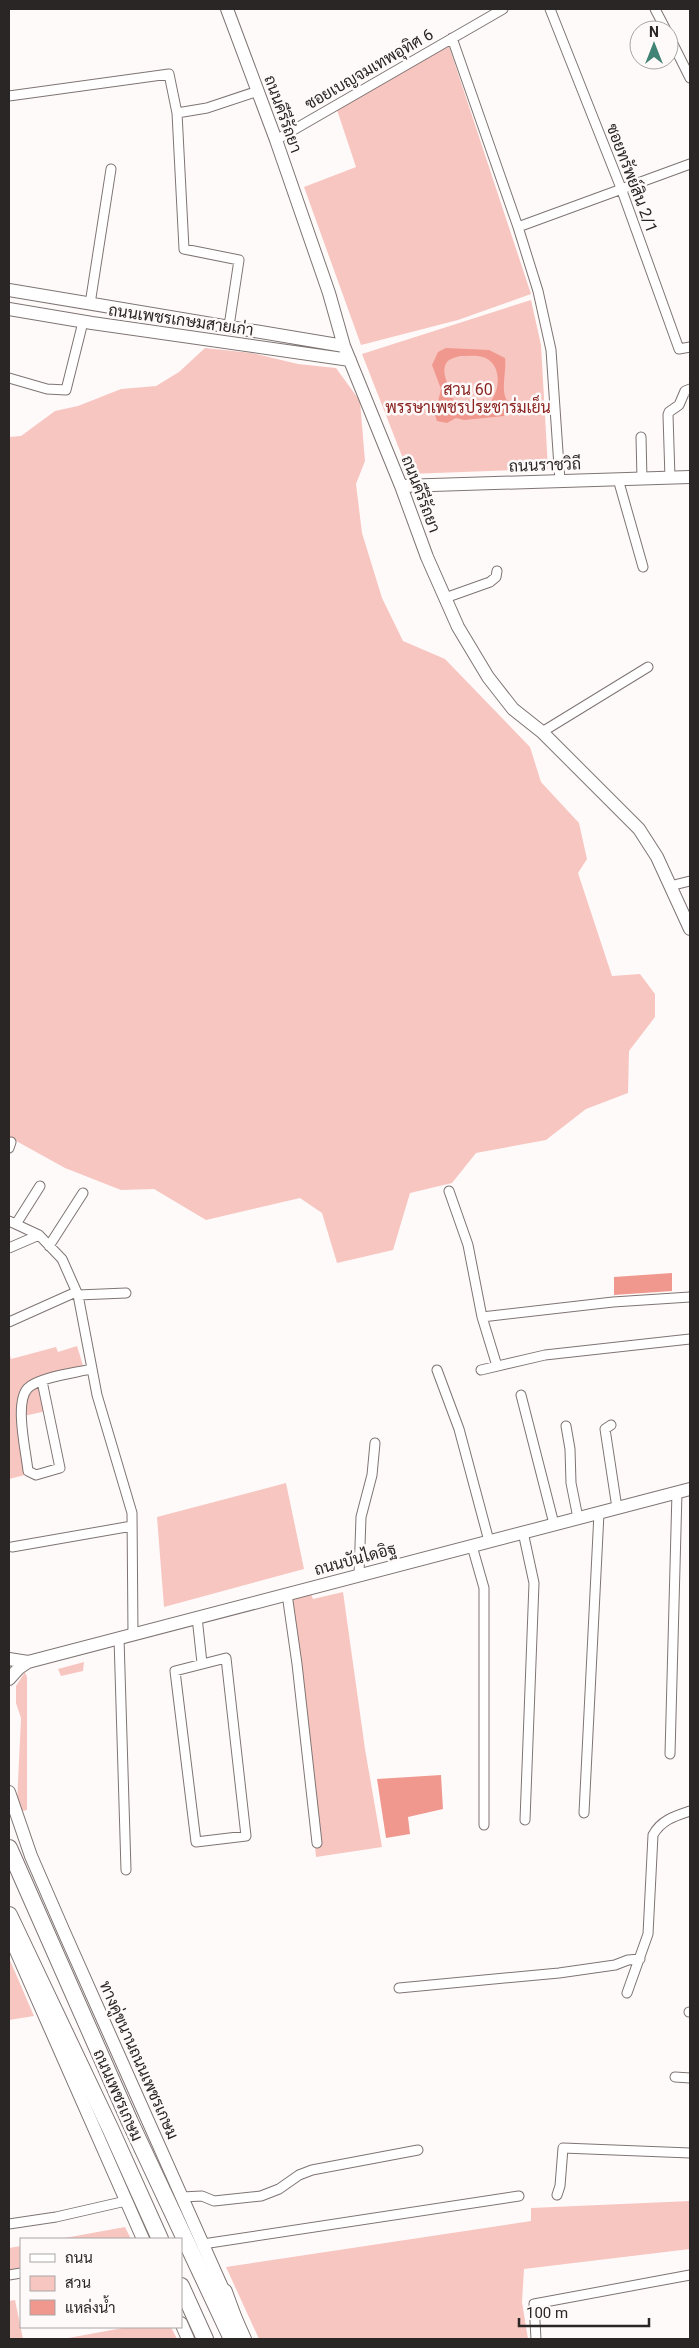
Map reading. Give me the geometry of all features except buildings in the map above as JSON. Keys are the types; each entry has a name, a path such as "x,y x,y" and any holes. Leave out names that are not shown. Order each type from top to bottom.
{"highway":[{"name":"ถนนเพชรเกษม","path":"9,1848 130,2122 232,2339"},
{"name":"ถนนเพชรเกษม","path":"9,1915 111,2130 160,2238"},
{"path":"182,2288 205,2339"},
{"path":"224,2292 241,2339"},
{"path":"182,2316 195,2339"}],"main road":[{"name":"ถนนคีรีรัถยา","path":"227,9 276,140 326,284 344,346 401,486 427,557 458,627 488,677 513,709 542,732 639,829 656,857 690,929"},
{"name":"ถนนเพชรเกษมสายเก่า","path":"9,290 344,346"},
{"name":"ถนนเพชรเกษมสายเก่า","path":"9,308 83,322 350,360"},
{"name":"ถนนราชวิถี","path":"401,486 690,478"},
{"name":"ถนนบันไดอิฐ","path":"9,1660 28,1662 690,1488"},
{"path":"9,1660 11,1667 9,1680"},
{"name":"ถนนบันไดอิฐ","path":"9,1680 14,1673 28,1662"},
{"name":"ทางคู่ขนานถนนเพชรเกษม","path":"9,1792 31,1856 245,2339"},
{"path":"10,1941 143,2238"},
{"path":"182,2325 188,2339"}],"street":[{"name":"ซอยเบญจมเทพอุทิศ 6","path":"276,140 503,9"},
{"name":"ซอยทรัพย์สิน 2/1","path":"550,9 620,188 679,349 690,347"},
{"path":"452,38 518,227 538,291 551,350 560,481"},
{"path":"679,56 690,78"},
{"path":"9,96 169,74 177,113 184,249 239,260 229,326"},
{"path":"177,113 207,108 258,91"},
{"path":"518,227 620,188 690,164"},
{"path":"90,304 111,169"},
{"path":"9,378 47,388 66,390 83,322"},
{"path":"670,478 668,415 669,412 679,405 685,391 690,389"},
{"path":"641,437 642,478"},
{"path":"618,479 643,567"},
{"path":"445,598 490,582 496,577 497,570"},
{"path":"542,732 648,667"},
{"path":"670,886 690,881"},
{"path":"40,1186 12,1222 39,1235 62,1259 77,1294 96,1396 130,1505 132,1526 133,1634"},
{"path":"449,1190 468,1246 482,1317 497,1366"},
{"path":"49,1246 83,1193"},
{"path":"9,1248 39,1235"},
{"path":"9,1322 77,1294 126,1293"},
{"path":"482,1317 613,1302 690,1297"},
{"path":"481,1370 545,1355 690,1339"},
{"path":"42,1381 60,1468 36,1475 28,1470 21,1411 23,1396 29,1387 42,1381 91,1369"},
{"path":"437,1370 459,1430 489,1541"},
{"path":"521,1395 554,1524"},
{"path":"611,1425 605,1429 618,1508"},
{"path":"566,1426 570,1449 571,1483 578,1518"},
{"path":"359,1574 361,1518 372,1475 375,1443"},
{"path":"670,1754 677,1492"},
{"path":"584,1813 599,1513"},
{"path":"12,1547 132,1526"},
{"path":"523,1532 534,1583 525,1820"},
{"path":"472,1546 484,1588 484,1825"},
{"path":"287,1594 297,1664 316,1843"},
{"path":"197,1617 202,1663"},
{"path":"120,1638 118,1645 126,1870"},
{"path":"226,1658 246,1836 196,1842 175,1671 202,1663 226,1658"},
{"path":"627,1993 648,1934 654,1835 658,1826 672,1817 690,1811"},
{"path":"399,1988 559,1973 615,1965 640,1958"},
{"path":"675,2077 690,2078"},
{"path":"557,2195 560,2186 563,2148 690,2153"},
{"path":"182,2197 202,2196 209,2201 226,2201 261,2196 279,2189 299,2175 312,2170 418,2150"},
{"path":"203,2244 519,2196"},
{"path":"9,2224 56,2217 126,2201"},
{"path":"536,2339 534,2304 690,2276"}],"green space":[{"path":"449,46 531,294 458,320 361,345 304,187 356,167 337,110"},
{"name":"สวน 60 พรรษาเพชรประชาร่มเย็น","path":"531,300 541,345 548,469 409,474 362,354"},
{"path":"205,348 252,353 298,364 336,368 360,401 365,461 356,484 362,533 382,598 403,641 445,659 530,747 541,782 579,823 587,859 578,873 612,976 640,974 655,994 655,1017 629,1051 628,1093 586,1109 546,1140 476,1153 452,1183 410,1193 393,1250 337,1263 322,1213 300,1198 206,1220 154,1189 121,1190 65,1168 9,1137 9,437 21,436 55,411 78,406 121,389 156,386 179,372"},
{"path":"77,1346 86,1375 45,1384 51,1410 24,1416 33,1473 9,1479 9,1352 11,1359 56,1347 58,1352"},
{"path":"286,1483 304,1569 164,1607 157,1517"},
{"path":"343,1592 365,1749 382,1847 316,1857 315,1847 320,1845 290,1598 311,1594 313,1599"},
{"path":"84,1662 83,1671 61,1676 58,1669"},
{"path":"25,1672 27,1677 27,1810 22,1811 17,1804 21,1718 16,1703 16,1686"},
{"path":"9,1958 34,2016 9,2020"},
{"path":"690,2201 690,2249 524,2269 522,2302 528,2339 259,2339 226,2267 531,2221 531,2208"},
{"path":"125,2227 130,2238 64,2238"},
{"path":"20,2246 20,2274 9,2277 9,2248"},
{"path":"15,2300 23,2339 9,2339 9,2301"},
{"path":"123,2328 172,2328 177,2339 63,2339"}],"water":[{"path":"446,348 489,350 505,358 504,394 509,403 504,416 464,420 456,418 447,423 437,421 435,415 441,389 432,365 438,352","holes":["460,356 483,357 494,365 497,372 497,387 492,400 472,413 462,410 457,406 450,393 446,378 444,368 447,362"]},
{"path":"672,1273 672,1291 614,1295 614,1277"},
{"path":"441,1775 443,1809 408,1817 410,1834 386,1838 377,1779"}]}
